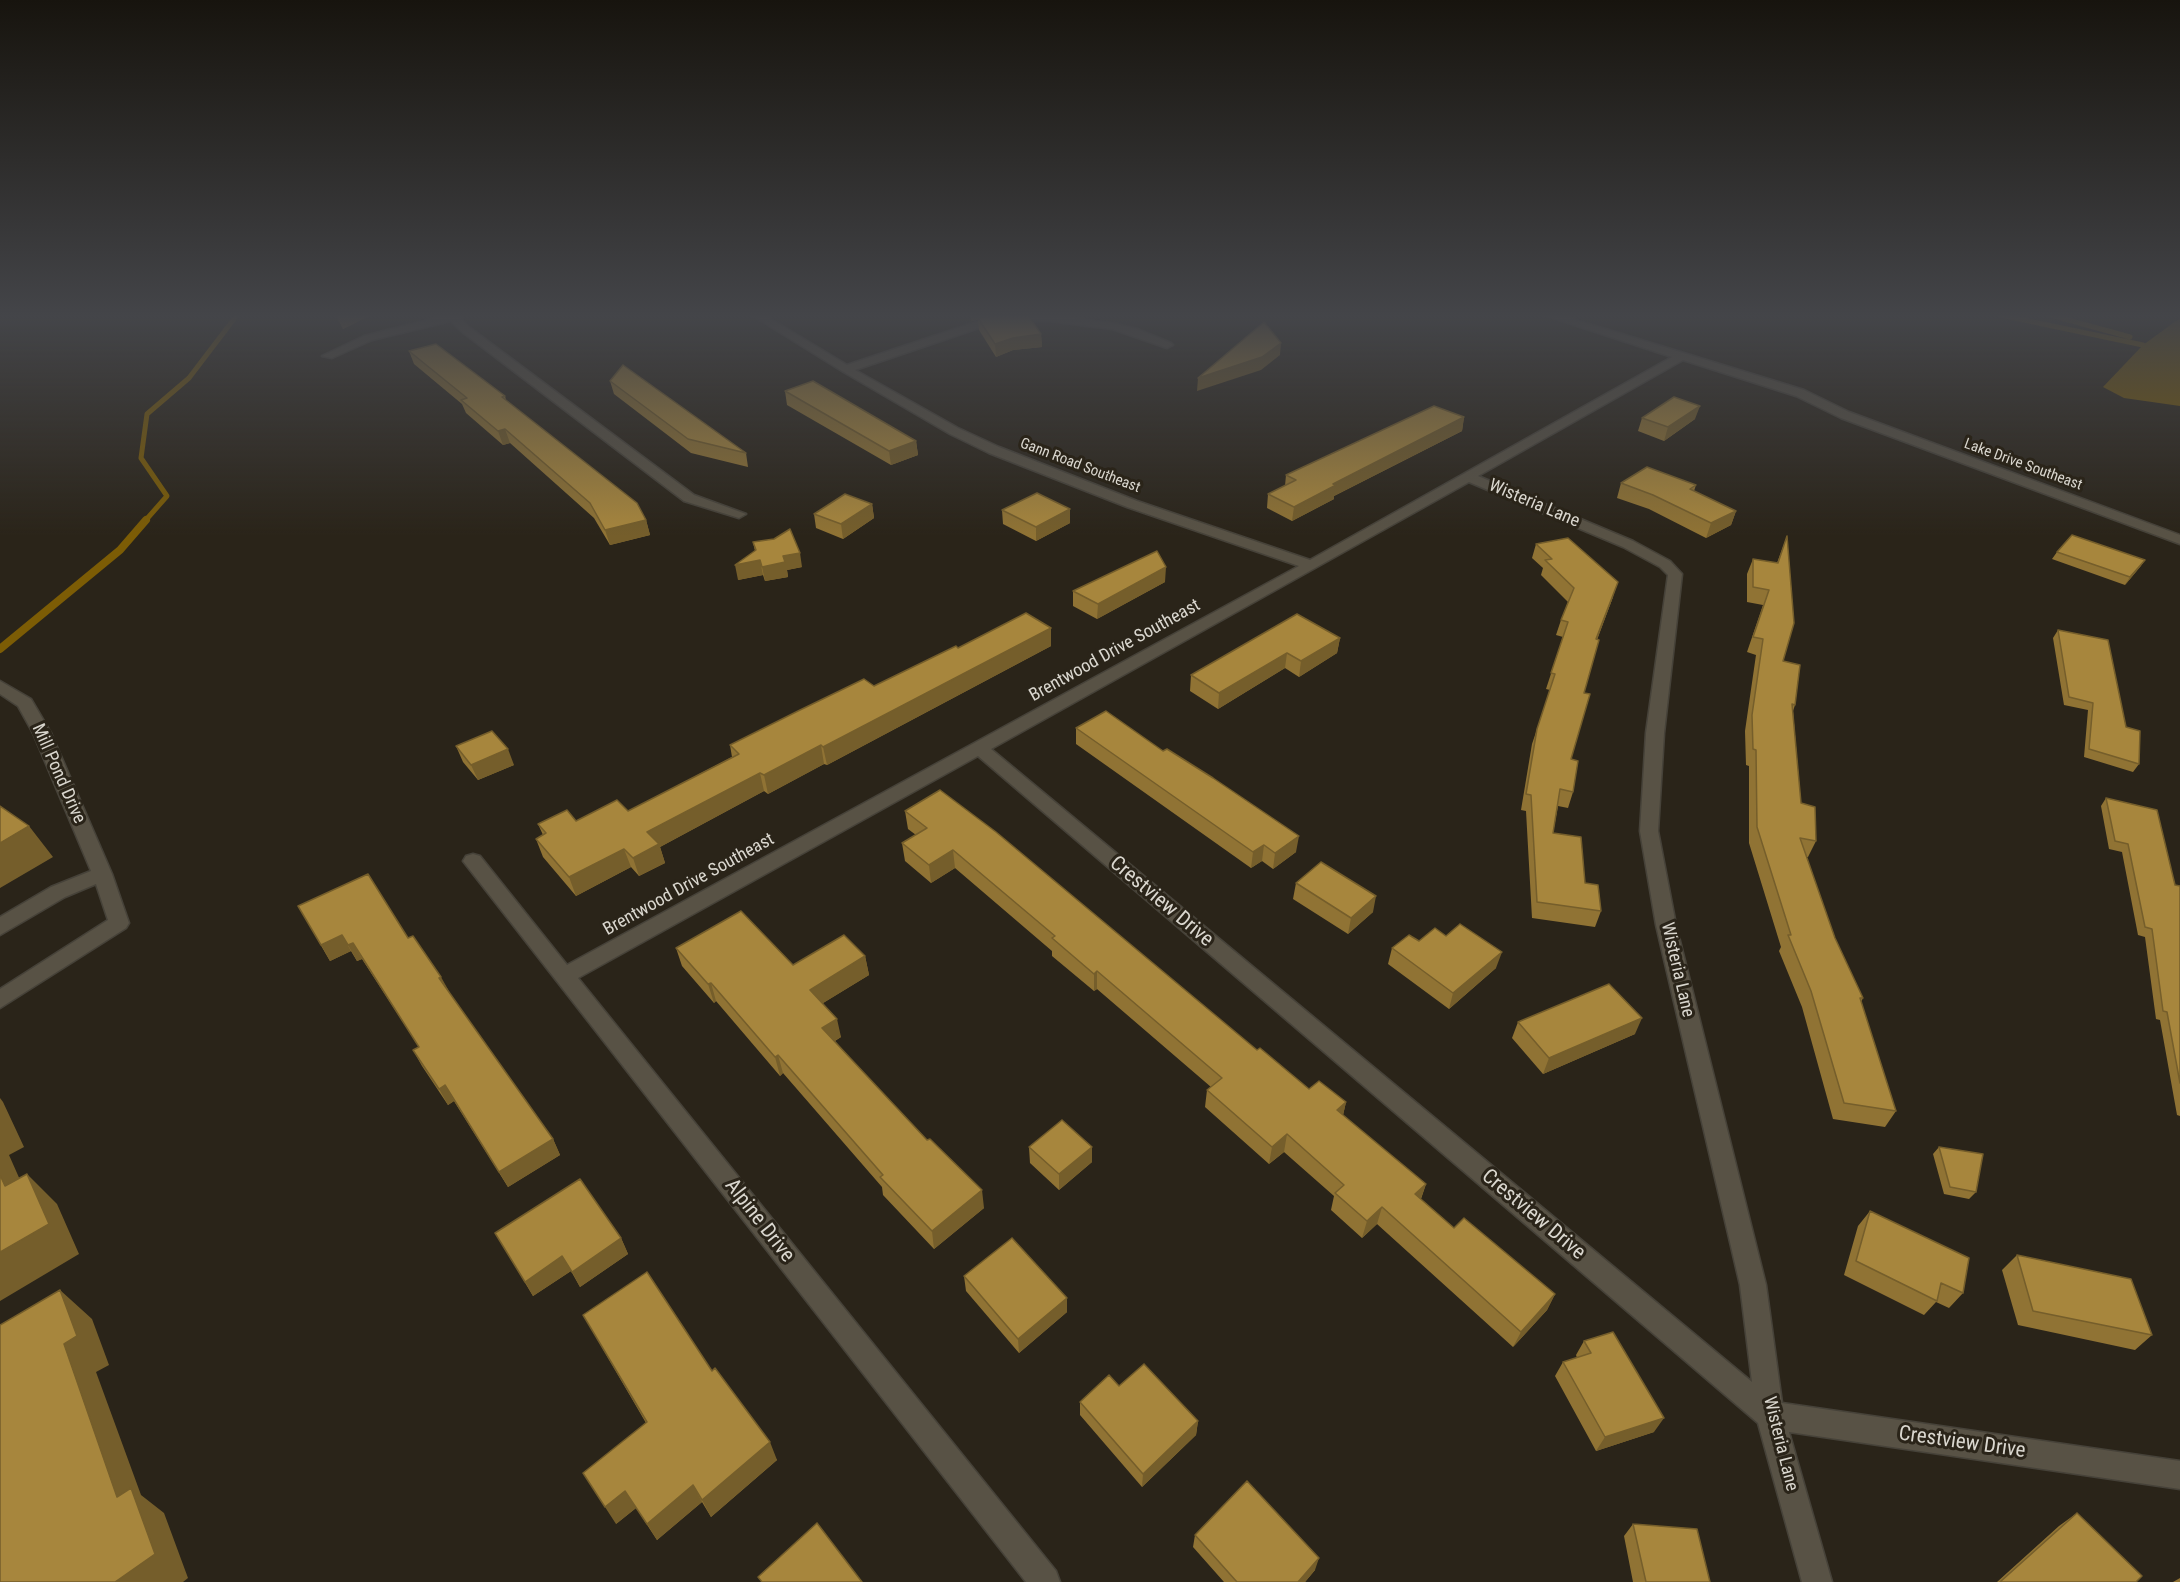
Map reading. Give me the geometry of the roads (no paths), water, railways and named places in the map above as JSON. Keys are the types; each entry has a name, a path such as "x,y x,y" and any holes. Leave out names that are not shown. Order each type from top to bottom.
{"street":[{"path":"543,389 689,498 739,514"},
{"name":"Gann Road Southeast","path":"881,389 954,431 1005,454 1132,504 1311,565"},
{"name":"Brentwood Drive Southeast","path":"565,976 1311,565 1624,389"},
{"name":"Lake Drive Southeast","path":"1787,389 1845,415 1963,461 2180,540"},
{"name":"Wisteria Lane","path":"1468,477 1628,544 1665,564 1675,574 1655,733 1649,831 1666,926 1753,1285 1770,1415 1817,1582"},
{"name":"Mill Pond Drive","path":"0,686 25,703 42,733 102,874 119,923 0,1000"},
{"name":"Crestview Drive","path":"978,748 1770,1415 2180,1475"},
{"name":"Alpine Drive","path":"473,861 1046,1582"},
{"path":"0,927 58,892 102,874"}],"waterway":[{"path":"145,521 167,496 141,458 147,414 176,389"},
{"path":"0,649 120,550 146,520"}]}
